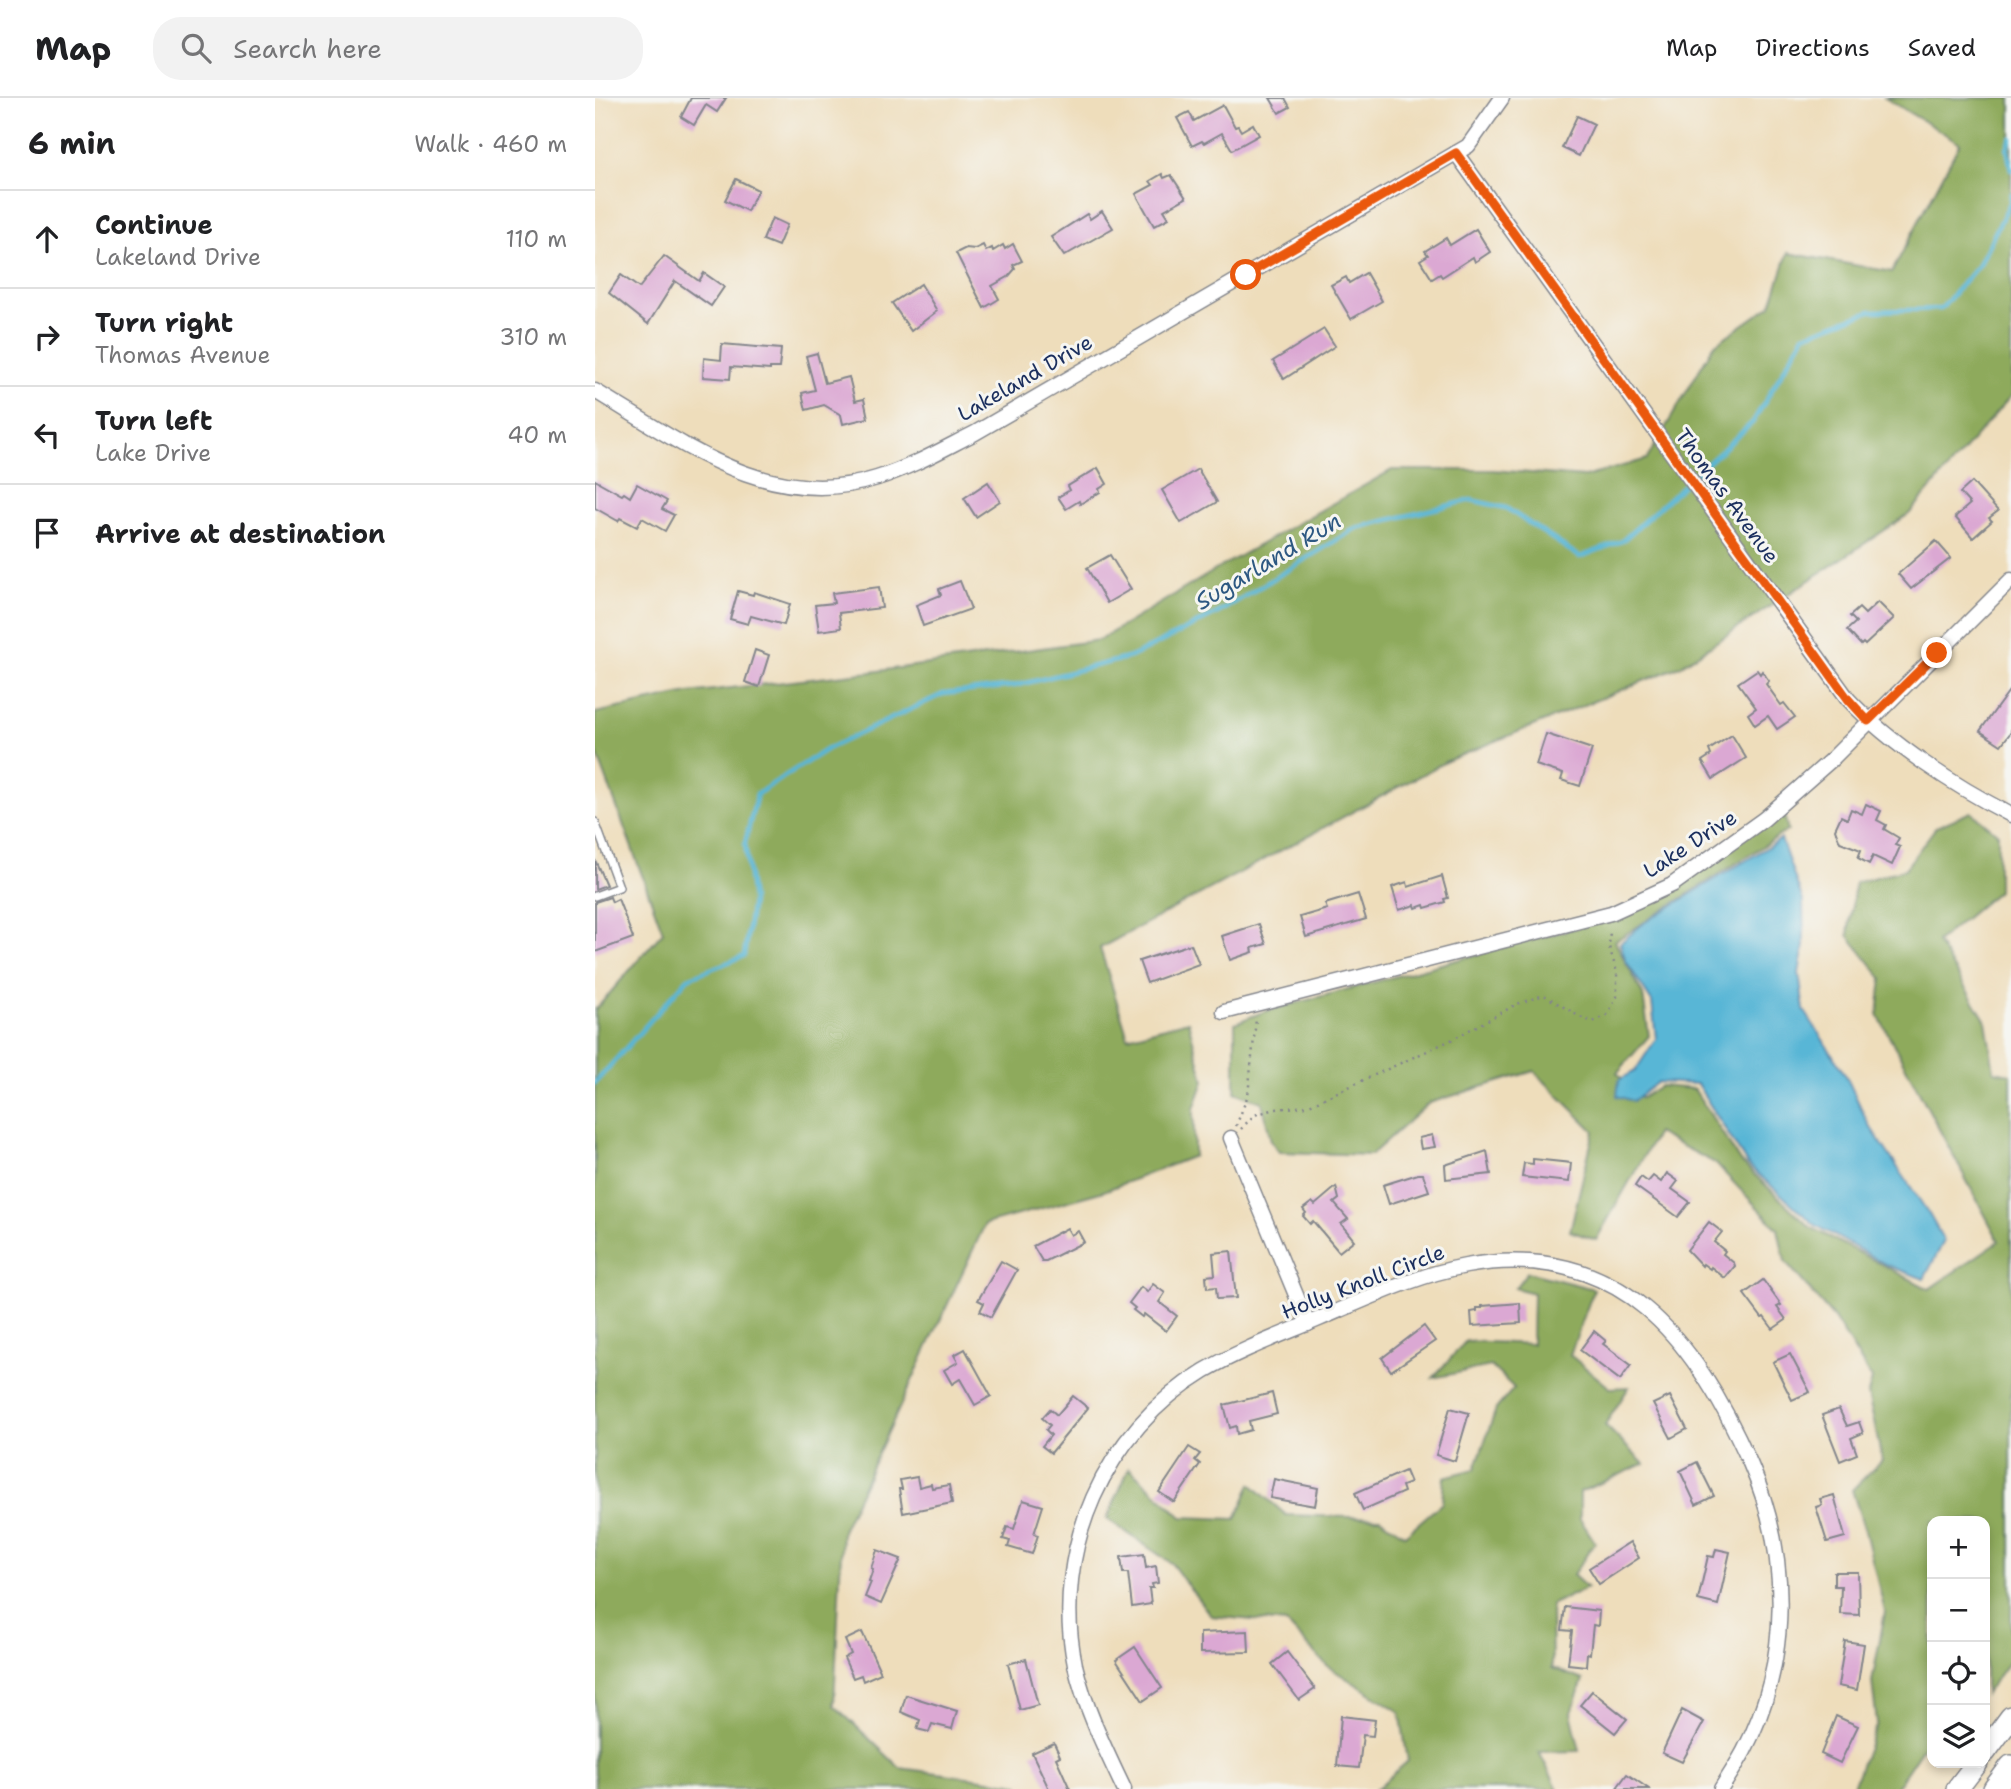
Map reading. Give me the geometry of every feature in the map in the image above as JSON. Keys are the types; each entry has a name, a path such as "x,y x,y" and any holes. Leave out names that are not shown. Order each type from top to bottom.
{"main road":[{"path":"1990,1745 2011,1717"},
{"path":"1994,1789 2011,1766"},
{"path":"1957,1789 1973,1768"}],"street":[{"name":"Lakeland Drive","path":"595,391 691,448 753,477 785,485 817,488 867,481 910,466 975,433 1468,146 1502,98"},
{"name":"Thomas Avenue","path":"1456,153 1848,699 1868,721 1925,762 2011,815"},
{"name":"Lake Drive","path":"1224,1012 1611,913 1672,885 1764,820 1835,756 2011,580"},
{"path":"1231,1138 1308,1324"},
{"name":"Holly Knoll Circle","path":"1124,1789 1082,1693 1073,1650 1070,1605 1073,1563 1088,1507 1104,1474 1124,1444 1144,1420 1176,1391 1204,1371 1231,1357 1434,1274 1463,1266 1512,1262 1555,1266 1595,1278 1642,1305 1683,1345 1720,1400 1758,1481 1770,1516 1780,1575 1776,1649 1767,1692 1745,1750 1721,1789"}],"lane":[{"path":"595,822 598,841 619,887 595,896"}],"path":[{"path":"1231,1138 1254,1115 1276,1109 1307,1107 1451,1040 1517,1004 1544,995 1593,1022 1607,1015 1617,997 1617,972 1609,947 1611,913"},
{"path":"1231,1138 1248,1095 1257,1014 1254,1004"}],"green space":[{"path":"1885,98 2011,98 2011,396 1909,514 1680,666 1447,761 1100,948 1128,1037 1188,1021 1204,1081 1194,1109 1194,1156 1104,1191 985,1224 842,1531 834,1705 900,1768 1019,1784 1021,1789 595,1789 595,1010 663,932 595,748 595,713 688,693 871,672 1099,640 1222,566 1392,470 1492,470 1585,477 1647,459 1714,345 1771,305 1788,253 1892,272 1960,143"},
{"path":"1783,811 1788,830 1615,941 1643,995 1649,1036 1617,1073 1642,1098 1661,1086 1694,1089 1740,1161 1810,1227 1929,1289 1999,1241 1878,1015 1882,978 1848,935 1855,883 1905,869 1936,827 1971,812 1998,834 1998,891 1937,942 1986,1021 1994,1071 2011,1074 2011,1659 1990,1687 1990,1516 1927,1516 1927,1741 1895,1789 1852,1789 1877,1723 1872,1682 1885,1612 1852,1490 1882,1460 1868,1394 1872,1379 1834,1318 1785,1261 1778,1229 1715,1163 1657,1133 1596,1240 1570,1231 1594,1131 1534,1071 1429,1103 1371,1155 1279,1152 1271,1141 1262,1102 1235,1092 1235,1023 1263,1012 1616,917"},
{"path":"1527,1272 1594,1289 1570,1355 1610,1388 1629,1387 1605,1425 1644,1464 1580,1492 1580,1519 1595,1542 1573,1575 1587,1588 1551,1605 1552,1668 1583,1680 1571,1713 1580,1751 1539,1752 1558,1789 1376,1789 1408,1761 1400,1712 1327,1666 1286,1623 1211,1616 1171,1563 1107,1519 1129,1468 1182,1517 1236,1519 1251,1484 1286,1515 1380,1518 1405,1535 1442,1503 1444,1477 1475,1469 1496,1409 1514,1388 1491,1366 1433,1378 1466,1341 1532,1344 1533,1293 1515,1288"}],"water":[{"path":"1781,839 1803,901 1804,946 1799,973 1804,1010 1846,1076 1869,1125 1944,1241 1924,1279 1887,1265 1814,1224 1747,1164 1697,1084 1658,1082 1633,1101 1617,1096 1619,1080 1635,1071 1656,1039 1652,1002 1626,961 1620,943 1644,923"}],"building":[{"path":"691,98 726,98 717,112 706,105 694,125 681,117"},
{"path":"1270,98 1285,98 1290,107 1279,113"},
{"path":"1223,105 1235,127 1238,126 1241,131 1253,124 1259,135 1232,150 1222,133 1192,146 1177,118 1189,112 1194,121"},
{"path":"1577,116 1594,124 1579,156 1562,148"},
{"path":"1162,174 1164,178 1171,175 1186,198 1164,210 1169,218 1154,226 1136,194 1153,185 1150,181"},
{"path":"736,179 758,190 747,211 725,200"},
{"path":"1102,211 1113,228 1064,256 1051,237 1087,214 1090,219"},
{"path":"772,218 787,225 778,246 763,240"},
{"path":"1476,229 1490,252 1475,262 1473,257 1442,277 1440,274 1432,279 1420,260 1428,255 1425,251 1446,238 1450,245"},
{"path":"1013,244 1022,261 1013,265 1015,269 1008,277 992,286 999,299 984,308 956,253 983,245 986,251 992,248 993,251 1003,245 1005,249"},
{"path":"664,256 699,281 704,273 724,287 711,306 675,281 648,324 609,293 621,275 639,288"},
{"path":"1366,273 1382,301 1351,319 1331,285 1346,277 1349,283"},
{"path":"921,284 937,311 911,331 892,303"},
{"path":"1324,329 1335,346 1284,379 1273,361"},
{"path":"722,344 781,349 779,368 770,370 731,367 730,379 703,377 704,358 721,360"},
{"path":"817,353 825,383 849,377 855,401 864,399 868,418 843,424 841,415 824,405 806,410 802,393 815,390 806,356"},
{"path":"1098,468 1107,484 1099,489 1100,492 1066,509 1058,497 1070,490 1068,486"},
{"path":"1198,469 1217,502 1181,523 1162,490"},
{"path":"595,480 630,497 637,484 667,501 662,509 674,515 665,531 642,518 637,527 620,518 618,521 595,508"},
{"path":"988,482 1000,501 976,517 964,498"},
{"path":"1972,482 1998,511 1989,518 1992,521 1973,538 1955,517 1970,504 1960,493"},
{"path":"1936,541 1951,558 1911,589 1898,574"},
{"path":"1110,555 1131,589 1107,603 1087,568"},
{"path":"960,581 971,609 923,626 916,605 941,595 939,589"},
{"path":"879,587 882,608 839,613 841,628 819,631 815,605 834,603 832,593"},
{"path":"738,591 753,595 754,592 790,604 784,625 751,616 748,624 730,619"},
{"path":"1878,602 1894,618 1865,645 1861,645 1847,630 1856,622 1850,616 1859,608 1865,614"},
{"path":"755,650 769,655 759,687 745,682"},
{"path":"1757,670 1760,674 1762,671 1769,681 1766,684 1781,705 1784,703 1795,717 1777,729 1768,716 1755,725 1748,714 1756,708 1738,683"},
{"path":"2011,688 2011,732 2001,745 1980,731"},
{"path":"1546,734 1592,749 1580,786 1561,780 1563,774 1536,765"},
{"path":"1732,735 1746,758 1713,779 1702,761 1711,755 1709,750"},
{"path":"1866,804 1881,811 1877,820 1886,825 1884,829 1899,838 1895,845 1900,847 1892,865 1873,856 1869,864 1858,858 1861,850 1840,842 1835,829 1841,816 1847,819 1851,809 1862,814"},
{"path":"595,860 606,885 595,889"},
{"path":"1442,876 1448,898 1444,899 1445,902 1425,908 1424,905 1416,908 1415,905 1399,910 1392,887 1407,882 1408,887"},
{"path":"1358,894 1366,919 1306,937 1300,917 1327,909 1325,904"},
{"path":"610,897 612,902 618,899 633,938 595,952 595,902"},
{"path":"1259,924 1266,944 1230,960 1222,936"},
{"path":"1191,944 1199,964 1147,983 1139,961"},
{"path":"1432,1135 1435,1147 1421,1149 1419,1138"},
{"path":"1487,1151 1491,1174 1446,1179 1445,1165"},
{"path":"1533,1159 1571,1163 1569,1182 1522,1177 1524,1163 1533,1164"},
{"path":"1667,1173 1678,1181 1672,1189 1690,1202 1678,1217 1635,1186 1641,1177 1648,1182 1653,1176 1661,1182"},
{"path":"1423,1174 1429,1191 1389,1204 1383,1185"},
{"path":"1336,1187 1339,1199 1334,1203 1348,1219 1341,1224 1354,1240 1339,1252 1313,1221 1310,1224 1303,1216 1306,1213 1303,1209 1312,1202 1315,1205"},
{"path":"1709,1222 1722,1232 1714,1242 1725,1251 1723,1254 1735,1266 1725,1278 1711,1267 1702,1266 1687,1250"},
{"path":"1067,1228 1071,1235 1078,1231 1084,1242 1042,1261 1033,1246"},
{"path":"1231,1251 1236,1298 1217,1299 1216,1287 1207,1288 1206,1276 1215,1275 1213,1253"},
{"path":"1001,1261 1017,1270 991,1317 980,1311 984,1303 978,1300"},
{"path":"1763,1280 1781,1305 1777,1307 1786,1320 1773,1329 1744,1294"},
{"path":"1153,1284 1165,1293 1159,1302 1177,1316 1166,1331 1144,1314 1142,1317 1129,1303 1141,1287 1147,1292"},
{"path":"1520,1303 1521,1323 1472,1326 1471,1312 1477,1311 1477,1308"},
{"path":"1424,1326 1435,1341 1391,1371 1382,1358"},
{"path":"1594,1331 1606,1341 1603,1344 1631,1365 1620,1380 1580,1350"},
{"path":"965,1349 991,1396 975,1405 960,1379 952,1384 944,1370 958,1362 954,1355"},
{"path":"1790,1354 1810,1392 1792,1400 1773,1362"},
{"path":"1272,1393 1277,1414 1249,1421 1251,1430 1237,1434 1236,1426 1230,1428 1224,1405"},
{"path":"1073,1396 1088,1408 1051,1453 1042,1446 1051,1435 1046,1430 1050,1425 1042,1418 1050,1409 1057,1415"},
{"path":"1670,1396 1687,1429 1671,1438 1653,1404"},
{"path":"1450,1408 1469,1413 1455,1461 1436,1455"},
{"path":"1839,1409 1847,1426 1859,1422 1863,1433 1851,1438 1857,1454 1840,1461 1822,1415"},
{"path":"1189,1447 1200,1454 1195,1460 1200,1464 1174,1502 1159,1492"},
{"path":"1697,1462 1714,1496 1696,1505 1680,1471"},
{"path":"1405,1471 1410,1483 1402,1486 1404,1492 1363,1510 1355,1493"},
{"path":"917,1477 919,1487 931,1484 932,1488 949,1485 952,1503 903,1513 900,1480"},
{"path":"1274,1479 1318,1488 1315,1506 1270,1498"},
{"path":"1834,1495 1845,1537 1827,1542 1816,1507 1822,1505 1820,1499"},
{"path":"1023,1500 1043,1506 1034,1534 1038,1535 1032,1554 1008,1547 1010,1541 1003,1539 1007,1527 1014,1529"},
{"path":"1630,1542 1639,1558 1599,1584 1589,1568"},
{"path":"1716,1549 1730,1552 1718,1605 1698,1600 1708,1556 1714,1557"},
{"path":"877,1550 901,1559 881,1604 865,1597 871,1582 871,1568"},
{"path":"1144,1554 1146,1568 1156,1566 1158,1583 1149,1588 1151,1604 1132,1607 1128,1573 1123,1573 1121,1557"},
{"path":"1834,1572 1858,1572 1859,1615 1840,1614 1841,1586 1834,1586"},
{"path":"1565,1607 1599,1611 1598,1626 1593,1625 1586,1666 1568,1664 1572,1631 1562,1630"},
{"path":"1248,1631 1249,1652 1200,1653 1200,1633"},
{"path":"862,1632 881,1673 863,1681 861,1675 853,1678 844,1658 851,1654 845,1640"},
{"path":"1845,1641 1864,1644 1857,1690 1838,1686"},
{"path":"1135,1647 1162,1688 1143,1701 1116,1660"},
{"path":"1287,1652 1315,1689 1299,1700 1272,1664"},
{"path":"1026,1659 1038,1705 1020,1710 1008,1664"},
{"path":"1592,1691 1627,1719 1615,1733 1580,1705"},
{"path":"906,1695 957,1711 952,1729 932,1724 929,1732 917,1729 920,1720 901,1712"},
{"path":"1682,1710 1704,1722 1682,1762 1662,1753"},
{"path":"1341,1716 1375,1720 1373,1736 1363,1735 1359,1768 1337,1766"},
{"path":"1836,1716 1858,1726 1840,1763 1821,1754"},
{"path":"1054,1743 1060,1756 1056,1758 1070,1789 1049,1789 1032,1753"},
{"path":"1627,1774 1649,1789 1616,1789"}],"waterway":[{"name":"Sugarland Run","path":"2011,138 2007,148 2011,170"},
{"name":"Sugarland Run","path":"595,1083 688,978 744,956 752,901 745,843 757,794 827,749 943,694 1014,686 1131,657 1216,614 1356,528 1471,500 1506,508 1580,557 1622,541 1753,422 1804,335 1870,311 1941,309 1979,264 2010,203 2011,194"}],"route":[{"path":"1246,275 1456,153 1848,699 1868,721 1937,653"}]}
